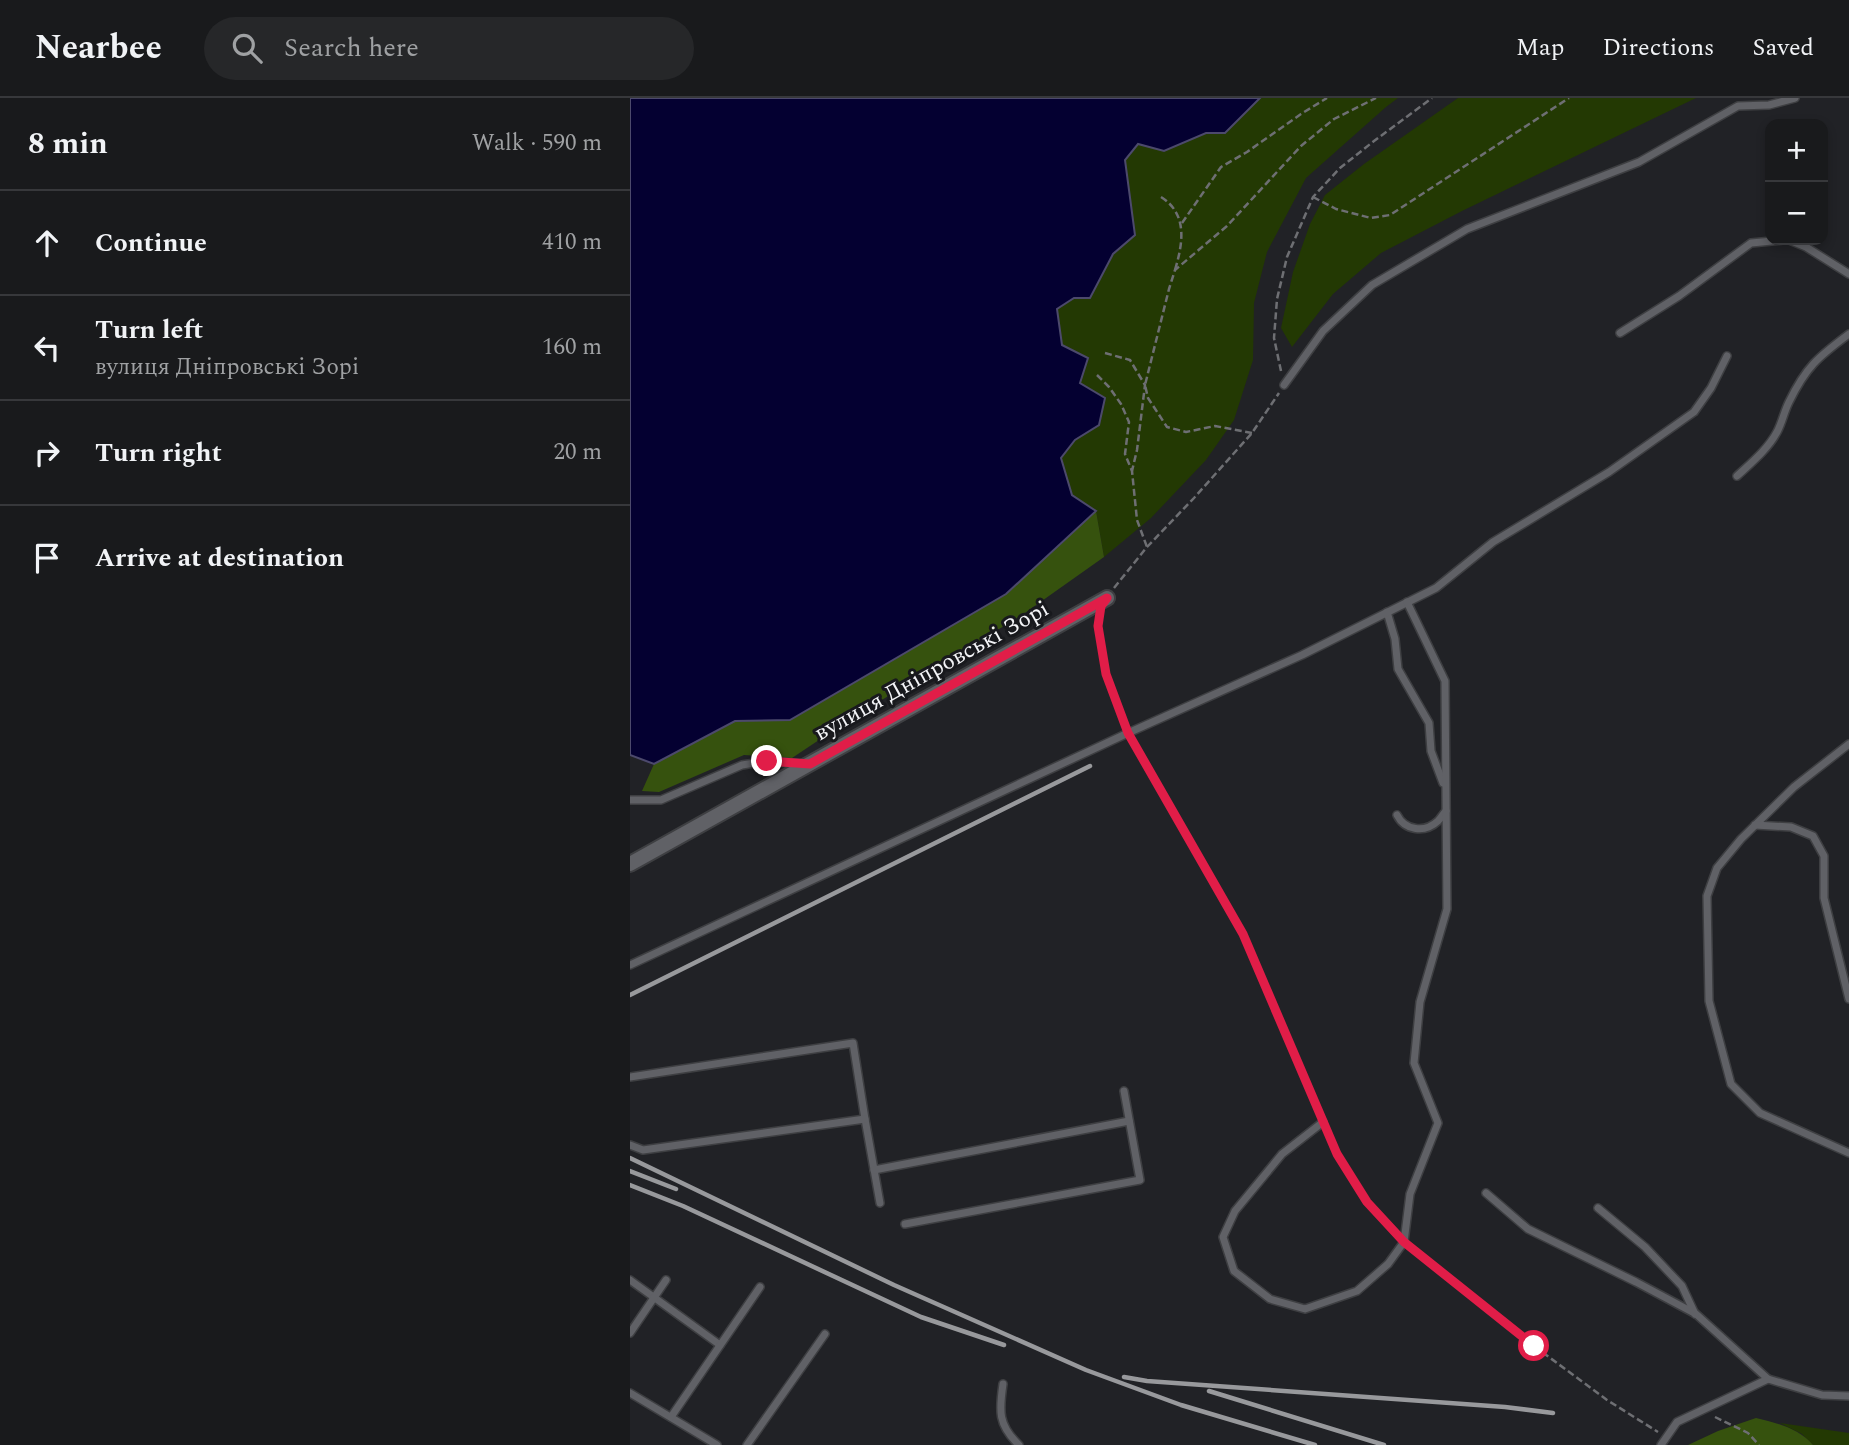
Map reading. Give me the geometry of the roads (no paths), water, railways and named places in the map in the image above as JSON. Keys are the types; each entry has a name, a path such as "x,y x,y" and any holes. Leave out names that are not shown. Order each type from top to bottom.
{"street":[{"name":"вулиця Дніпровські Зорі","path":"630,864 1107,598"}],"lane":[{"path":"1284,385 1323,331 1372,285 1467,229 1639,162 1738,106 1769,105 1795,98"},
{"path":"1620,333 1679,296 1751,243 1765,242"},
{"path":"1801,245 1849,274"},
{"path":"1737,476 1762,453 1777,433 1804,374 1820,356 1849,334"},
{"path":"630,965 1302,654 1436,588 1493,542 1609,472 1695,412 1727,356"},
{"path":"1323,1122 1282,1154 1235,1210 1223,1237 1234,1271 1270,1299 1306,1309 1357,1291 1388,1264 1404,1242 1410,1194 1438,1123 1414,1063 1420,1002 1447,909 1445,681 1408,602"},
{"path":"1387,612 1395,639 1398,670 1429,723 1431,751 1446,791"},
{"path":"1849,744 1794,787 1741,839 1717,868 1707,896 1709,1001 1731,1084 1760,1113 1849,1153"},
{"path":"630,800 661,800 742,765 767,761 810,764"},
{"path":"1397,815 1401,823 1410,828 1423,828 1437,822 1446,810"},
{"path":"1755,825 1791,827 1813,836 1824,856 1824,898 1849,999"},
{"path":"630,1077 853,1043 880,1203"},
{"path":"905,1224 1140,1180 1124,1091"},
{"path":"630,1144 643,1150 865,1119"},
{"path":"874,1170 1129,1121"},
{"path":"1486,1193 1528,1229 1696,1314 1768,1380 1822,1395 1849,1396"},
{"path":"1598,1208 1646,1247 1682,1286 1696,1314"},
{"path":"630,1280 720,1345"},
{"path":"630,1333 666,1280"},
{"path":"671,1416 760,1287"},
{"path":"747,1445 825,1334"},
{"path":"1661,1445 1677,1422 1768,1380"},
{"path":"1003,1384 999,1406 1002,1423 1019,1445"},
{"path":"630,1393 717,1445"}],"railway":[{"path":"630,995 1090,766"},
{"path":"630,1158 894,1285 1086,1370 1181,1405 1315,1445"},
{"path":"630,1171 676,1189"},
{"path":"630,1185 683,1206 921,1317 1004,1345"},
{"path":"1124,1377 1553,1413"},
{"path":"1209,1391 1384,1445"}]}
